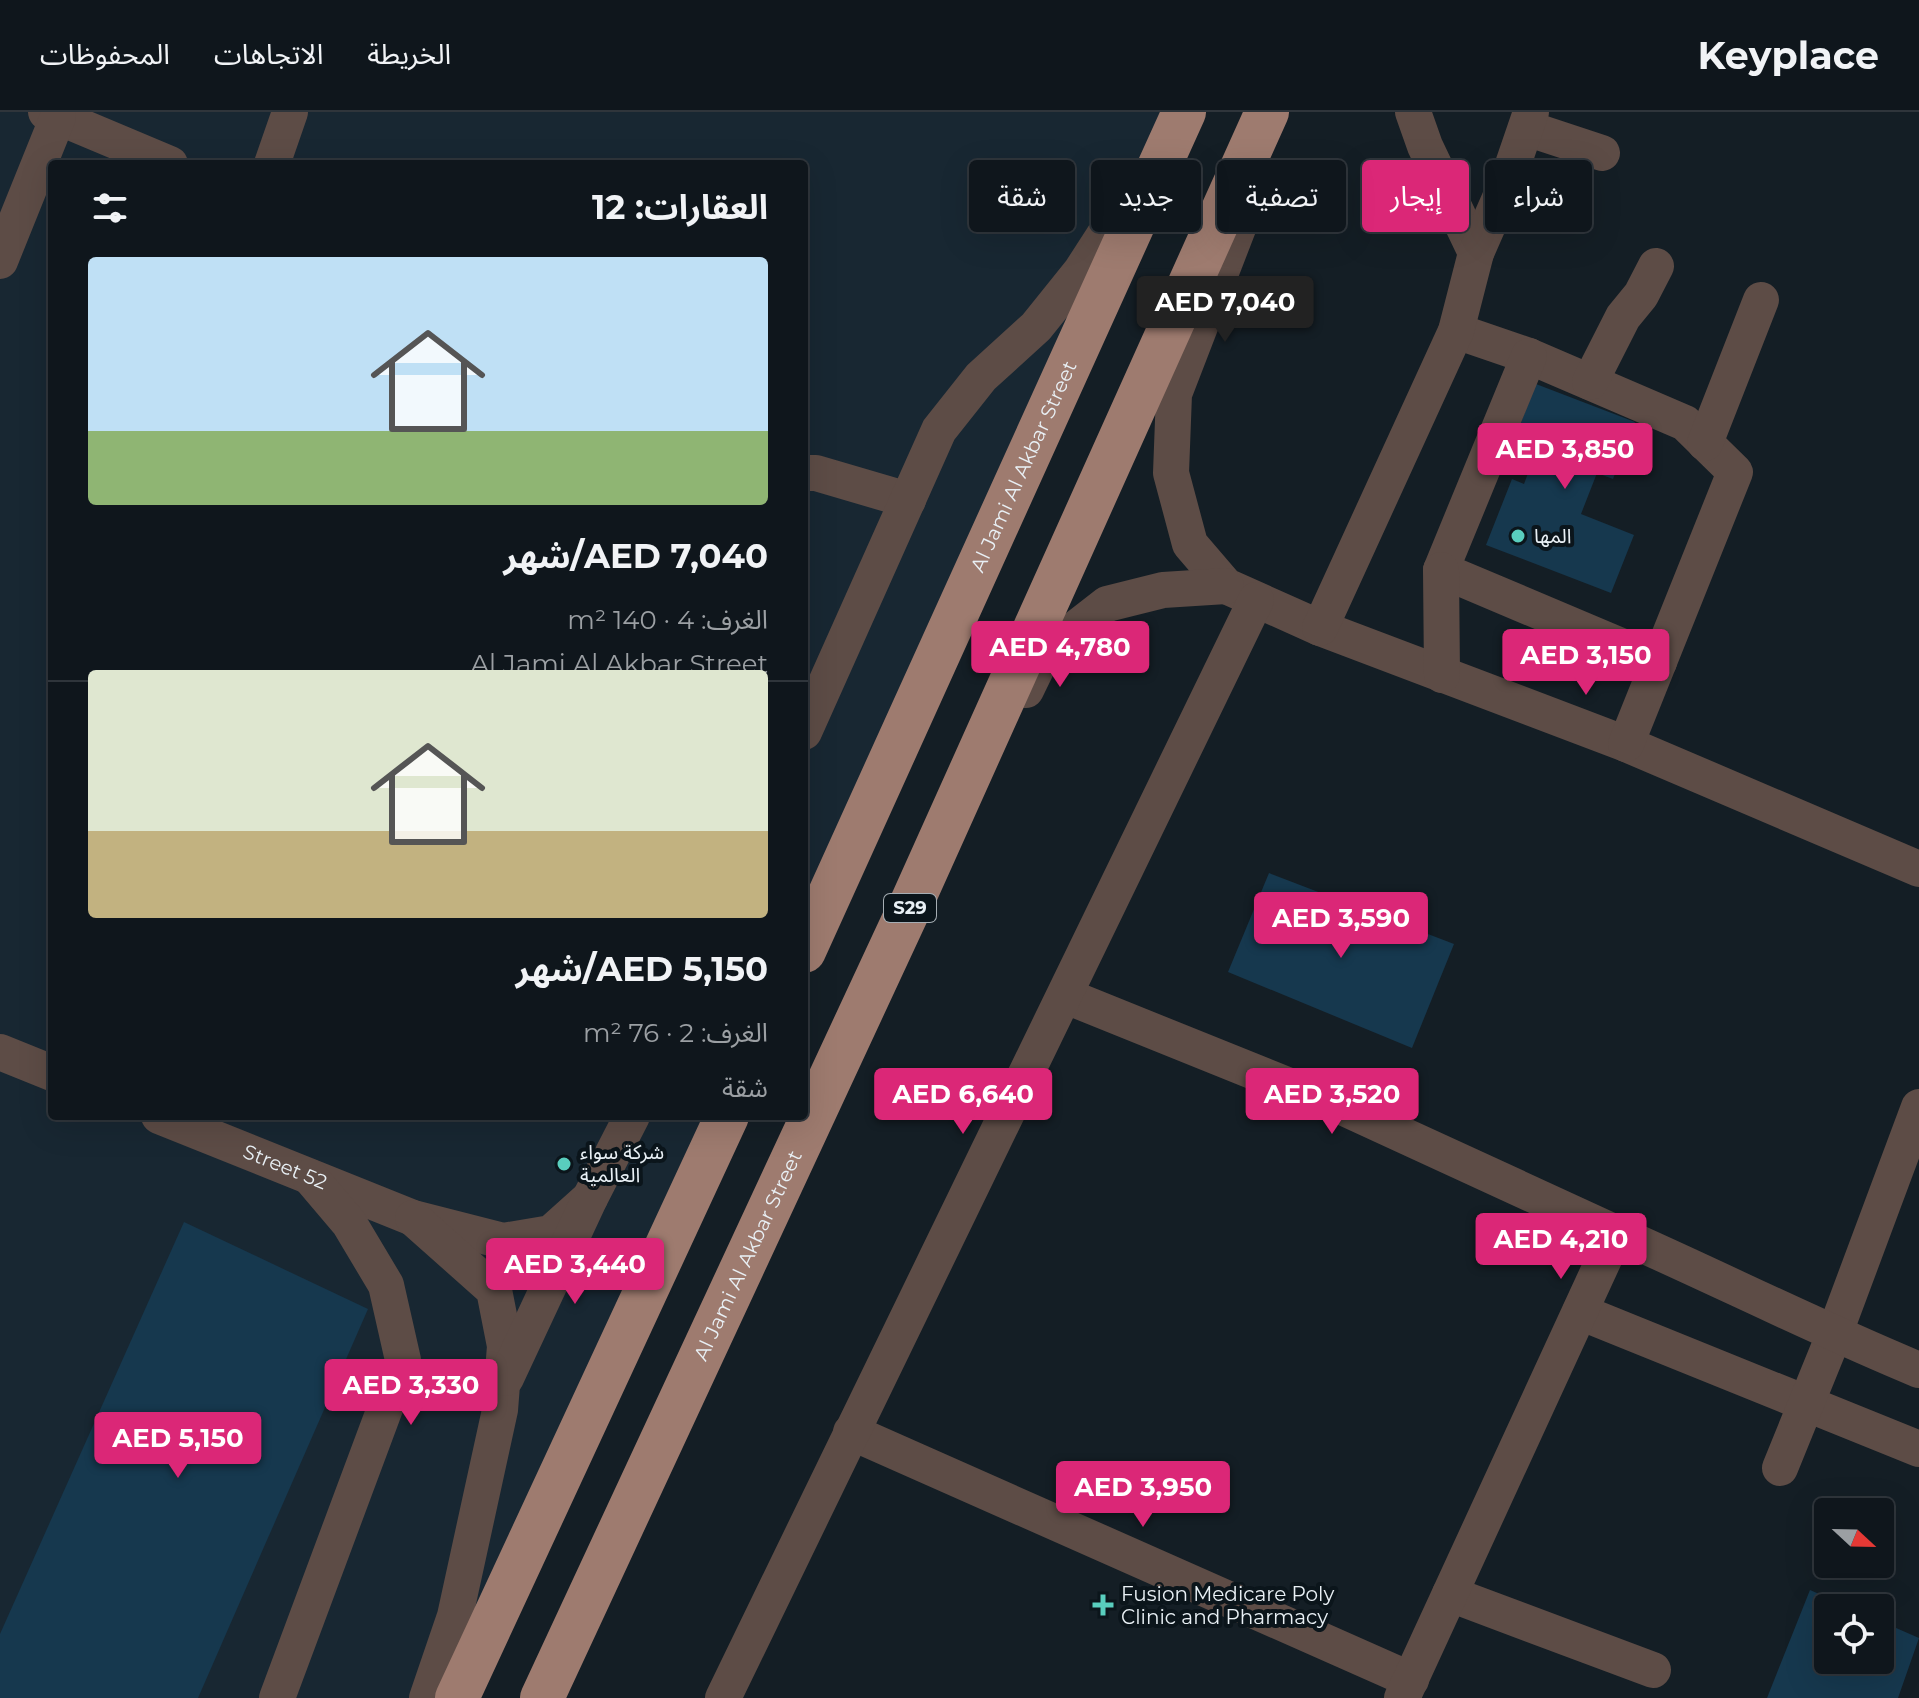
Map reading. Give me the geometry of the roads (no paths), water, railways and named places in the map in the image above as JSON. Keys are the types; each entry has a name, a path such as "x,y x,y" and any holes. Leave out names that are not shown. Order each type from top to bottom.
{"main road":[{"name":"Al Jami Al Akbar Street","path":"808,942 1183,112"},
{"name":"Al Jami Al Akbar Street","path":"542,1698 939,841 1267,112"},
{"path":"457,1698 725,1120"}],"street":[{"path":"273,160 290,112"},
{"path":"808,723 939,430 981,377 1036,327 1081,271 1183,112"},
{"path":"1273,112 1261,171 1174,394 1171,473 1190,544 1241,593 1320,628 1626,744 1919,869"},
{"path":"1413,112 1425,146 1476,253"},
{"path":"0,261 52,115 160,160"},
{"path":"1320,628 1456,331 1476,253 1507,182 1528,120 1602,153"},
{"path":"1590,382 1623,317 1641,295 1656,266"},
{"path":"1705,443 1761,300"},
{"path":"1456,331 1529,356 1685,423 1735,472 1626,744"},
{"path":"1442,675 1441,570 1529,356"},
{"path":"808,473 908,500"},
{"path":"1441,570 1659,662"},
{"path":"939,841 995,753 1044,653 1107,604 1163,590 1241,593"},
{"path":"723,1698 1066,996 1241,593"},
{"path":"1066,996 1344,1108 1752,1293 1834,1335 1919,1370"},
{"path":"0,1052 48,1071"},
{"path":"1780,1468 1834,1335 1919,1107"},
{"name":"Street 52","path":"169,1120 413,1218"},
{"path":"502,1387 630,1120"},
{"path":"277,1698 403,1360 386,1285 349,1223 310,1177"},
{"path":"413,1218 503,1241 551,1233 590,1198"},
{"path":"413,1218 494,1290 505,1346 500,1410 455,1616 427,1698"},
{"path":"851,1432 1407,1689 1616,1233"},
{"path":"1580,1312 1919,1449"},
{"path":"1450,1594 1653,1670"}],"place":[{"name":"المه‍ا","path":"1518,536"},
{"name":"شركة سواء العالمية","path":"564,1164"},
{"name":"Fusion Medicare Poly Clinic and Pharmacy","path":"1103,1605"}]}
